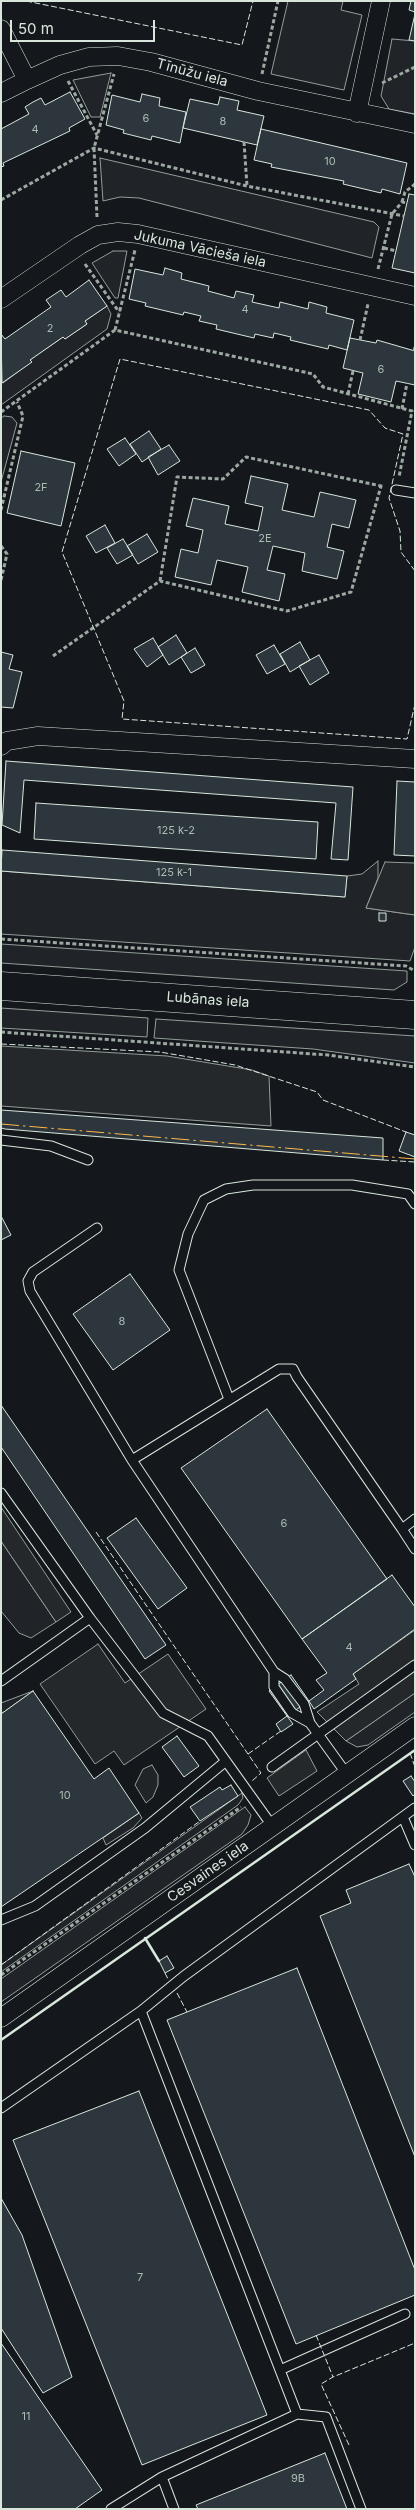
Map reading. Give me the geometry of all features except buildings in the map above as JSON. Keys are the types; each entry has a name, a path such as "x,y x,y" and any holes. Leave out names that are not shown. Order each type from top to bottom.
{"main road":[{"name":"Lubānas iela","path":"1,986 415,1015"}],"street":[{"path":"357,113 381,1"},
{"path":"1,29 27,80"},
{"name":"Tīnūžu iela","path":"1,93 60,65 89,57 118,56 151,62 258,92 415,124"},
{"name":"Jukuma Vācieša iela","path":"1,299 74,249 98,235 118,232 138,234 415,296"},
{"path":"1,746 7,741 38,736 415,759"},
{"name":"Cesvaines iela","path":"1,2018 415,1726"}],"lane":[{"path":"396,490 415,493"},
{"path":"1,1140 51,1146 88,1160"},
{"path":"229,1399 179,1270 188,1234 204,1200 226,1188 252,1185 352,1185 408,1194 415,1204"},
{"path":"96,1228 33,1272 28,1281 30,1291 132,1460 274,1672 285,1679 304,1704 310,1723 346,1773"},
{"path":"132,1460 279,1369 293,1369 297,1378 415,1549"},
{"path":"1,1493 90,1618 163,1713 208,1736 273,1827"},
{"path":"402,1529 415,1519"},
{"path":"1,1681 90,1618"},
{"path":"272,1767 415,1665"},
{"path":"274,1672 274,1687 282,1700 292,1713 310,1723"},
{"path":"1,1920 35,1906 137,1834 226,1761"},
{"path":"1,2108 140,2011 192,1970 415,1808"},
{"path":"403,1816 415,1845"},
{"path":"140,2011 297,2414"},
{"path":"280,2370 405,2314"},
{"path":"111,2509 162,2476 297,2414 326,2417 361,2509"},
{"path":"162,2476 174,2509"}],"path":[{"path":"258,92 278,1"},
{"path":"96,205 94,148 118,56"},
{"path":"60,65 98,136"},
{"path":"362,87 379,84 415,68"},
{"path":"244,142 247,186"},
{"path":"1,200 94,148 247,186 404,216"},
{"path":"360,340 392,214 402,202 405,192 415,184"},
{"path":"402,202 407,203"},
{"path":"1,412 116,330 138,234"},
{"path":"384,248 396,251"},
{"path":"74,249 120,312"},
{"path":"53,656 160,581 177,477 223,479 246,457 396,490 413,410 323,386 313,374 116,330"},
{"path":"348,394 353,371"},
{"path":"402,408 407,383"},
{"path":"1,510 24,416 17,402"},
{"path":"160,581 287,611 351,592 381,486"},
{"path":"1,546 7,554 1,580"},
{"path":"1,939 406,966 415,971"},
{"path":"1,1032 328,1055 415,1067"},
{"path":"1,1976 244,1804 250,1796"}],"shaded area":[{"path":"288,1 343,1 341,10 362,15 344,90 271,74"},
{"path":"392,39 415,41 415,114 389,109 381,96"},
{"path":"111,73 100,117 91,117 73,80"},
{"path":"100,158 374,222 379,227 372,258 139,198 120,197 103,201"},
{"path":"113,251 127,251 118,298 115,298 92,263"},
{"path":"107,306 111,314 107,329 1,405 1,381 3,383 31,362 30,360 63,337 65,339 87,324 85,321"},
{"path":"4,416 12,417 17,423 1,482 1,418"},
{"path":"378,861 378,878 366,908 415,915 415,947 410,961 1,934 1,871 345,897 347,876 362,874"},
{"path":"385,862 415,863 415,915 366,908"},
{"path":"1,944 407,971 407,982 394,990 1,963"},
{"path":"1,1008 148,1018 147,1037 1,1028"},
{"path":"156,1019 415,1036 415,1063 313,1049 154,1038"},
{"path":"1,1046 167,1056 252,1070 269,1076 271,1126 1,1106"},
{"path":"1,1507 71,1612 56,1622 1,1541"},
{"path":"1,1541 56,1622 31,1638 19,1633 1,1611"},
{"path":"415,1630 415,1693 346,1741 317,1712 359,1684 353,1674"},
{"path":"98,1644 125,1683 168,1654 206,1709 124,1765 114,1751 95,1764 40,1684"},
{"path":"33,1691 1,1714 1,1703"},
{"path":"415,1693 415,1712 368,1745 357,1747 346,1741"},
{"path":"306,1750 317,1771 279,1796 267,1778"},
{"path":"152,1765 158,1775 158,1785 153,1797 146,1803 135,1785 143,1769"},
{"path":"242,1793 243,1798 238,1805 1,1972 1,1965"},
{"path":"245,1807 251,1815 248,1825 242,1834 1,2002 1,1979"},
{"path":"139,1813 142,1818 133,1828 106,1845 103,1838"}],"fence":[{"path":"26,1 242,45 253,1"},
{"path":"415,571 401,552 400,531 389,498 403,434 385,428 369,410 120,359 62,552 124,701 122,719 407,739 415,704"},
{"path":"1,1044 160,1052 235,1065 317,1092 323,1100 406,1132"},
{"path":"383,1160 415,1162"},
{"path":"96,1532 261,1773 252,1781"},
{"path":"248,1754 281,1731"},
{"path":"410,1753 415,1767"},
{"path":"1,1965 200,1821"},
{"path":"165,1973 168,1979"},
{"path":"177,1993 187,2012"},
{"path":"316,2335 333,2377"},
{"path":"349,2445 321,2384 333,2377 415,2343"}],"wall":[{"path":"1,2040 415,1750"},
{"path":"145,1938 159,1961"}],"power":[{"path":"1,1124 415,1159"}]}
